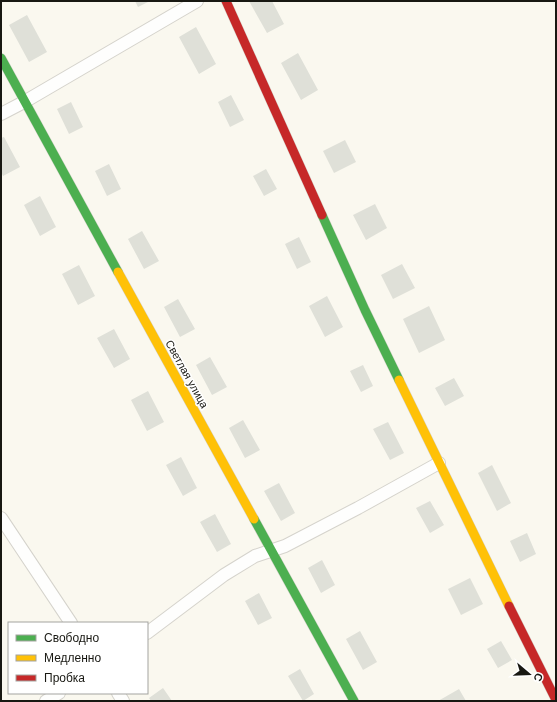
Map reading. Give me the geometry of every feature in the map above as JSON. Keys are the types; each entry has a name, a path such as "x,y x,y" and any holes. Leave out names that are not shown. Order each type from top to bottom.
{"street":[{"path":"1,114 197,1"},
{"path":"226,1 365,310 512,613 556,700"},
{"name":"Светлая улица","path":"1,58 354,701"},
{"path":"148,632 224,575 255,556 285,546 439,463"},
{"path":"1,518 70,622"},
{"path":"46,701 57,694"}],"building":[{"path":"135,1 150,1 138,7"},
{"path":"249,1 272,1 284,24 267,33"},
{"path":"27,15 47,52 29,62 9,25"},
{"path":"196,27 216,64 199,74 179,37"},
{"path":"298,53 318,90 301,100 281,63"},
{"path":"231,95 244,120 230,127 218,102"},
{"path":"71,102 83,127 69,134 57,109"},
{"path":"4,137 20,167 3,176 1,172 1,138"},
{"path":"345,140 356,162 334,173 323,151"},
{"path":"109,164 121,189 107,196 95,171"},
{"path":"266,169 277,189 264,196 253,176"},
{"path":"40,196 56,227 40,236 24,205"},
{"path":"375,204 387,228 366,240 353,215"},
{"path":"142,231 159,261 144,269 128,239"},
{"path":"299,237 311,262 297,269 285,244"},
{"path":"402,264 415,288 393,299 381,275"},
{"path":"79,265 95,296 78,305 62,274"},
{"path":"327,296 343,327 325,337 309,306"},
{"path":"178,299 195,329 180,337 164,307"},
{"path":"429,306 445,340 419,353 403,319"},
{"path":"114,329 130,359 114,368 97,338"},
{"path":"210,357 227,387 212,395 196,365"},
{"path":"363,365 373,386 361,392 350,371"},
{"path":"454,378 464,396 445,406 435,388"},
{"path":"148,391 164,422 147,431 131,400"},
{"path":"243,420 260,450 245,458 229,428"},
{"path":"388,422 404,453 390,460 373,429"},
{"path":"181,457 197,488 183,496 166,465"},
{"path":"492,465 511,503 497,511 478,473"},
{"path":"279,483 295,513 281,521 264,491"},
{"path":"430,501 444,525 430,533 416,508"},
{"path":"215,514 231,544 217,552 200,522"},
{"path":"527,533 536,554 520,562 510,541"},
{"path":"322,560 335,585 321,593 308,568"},
{"path":"470,578 483,604 461,615 448,589"},
{"path":"259,593 272,618 258,625 245,601"},
{"path":"360,631 377,662 363,670 346,639"},
{"path":"501,641 512,660 498,668 487,649"},
{"path":"300,669 314,694 303,701 288,676"},
{"path":"163,688 172,701 151,701 149,698"},
{"path":"459,689 466,701 438,701"}],"traffic: fast":[{"path":"1,58 118,272"},
{"path":"322,215 365,310 399,380"},
{"path":"254,519 354,701"}],"traffic: slow":[{"path":"118,272 254,519"},
{"path":"399,380 509,606"}],"traffic: jam":[{"path":"226,1 322,215"},
{"path":"509,606 556,700"}]}
